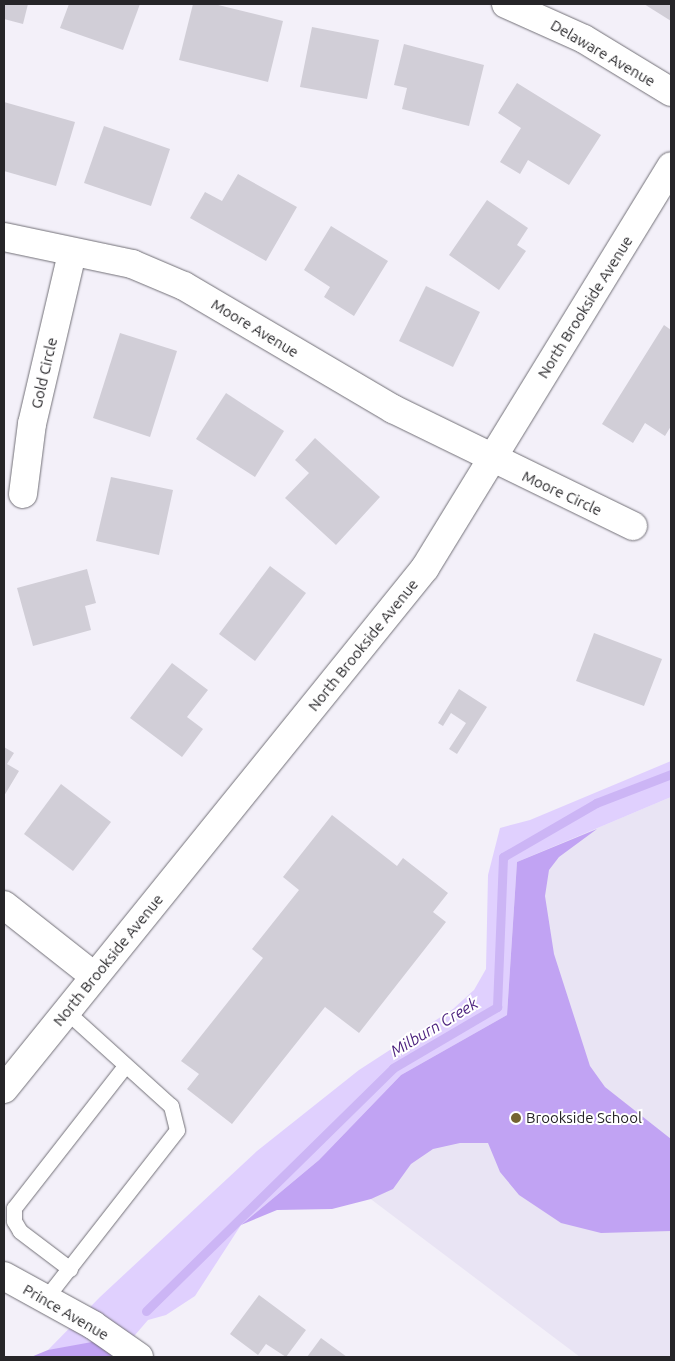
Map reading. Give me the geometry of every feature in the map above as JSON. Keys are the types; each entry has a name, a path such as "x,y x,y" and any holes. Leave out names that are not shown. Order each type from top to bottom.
{"street":[{"name":"Delaware Avenue","path":"506,4 584,39 671,92"},
{"name":"North Brookside Avenue","path":"4,1088 426,568 671,166"},
{"name":"Moore Avenue","path":"4,237 132,264 184,286 393,409 491,459"},
{"name":"Gold Circle","path":"23,494 32,424 72,252"},
{"name":"Moore Circle","path":"491,459 633,526"},
{"path":"4,905 94,976"},
{"name":"Prince Avenue","path":"4,1276 93,1325 133,1354"}],"lane":[{"path":"45,1299 177,1130 171,1106 66,1011"},
{"path":"70,1268 20,1231 14,1221 14,1208 125,1066"}],"shaded area":[{"path":"671,761 671,797 517,862 507,1015 401,1075 319,1160 241,1225 195,1296 166,1315 148,1320 116,1357 112,1357 113,1354 48,1350 100,1297 257,1151 359,1070 453,1009 474,990 486,969 488,875 500,828 530,820"},
{"name":"Brookside School","path":"671,797 671,1357 580,1357 319,1160 507,1015 517,862"},
{"path":"597,829 559,857 549,870 545,896 554,954 590,1066 605,1087 671,1139 671,1231 601,1233 561,1223 519,1195 500,1172 488,1143 460,1143 433,1149 411,1164 393,1189 371,1199 332,1209 277,1210 241,1225 319,1160 401,1075 507,1015 517,862"},
{"path":"92,1342 107,1344 112,1357 31,1357 48,1350"}],"building":[{"path":"4,4 28,4 23,24 4,19"},
{"path":"69,4 140,4 123,50 60,28"},
{"path":"193,4 214,4 283,21 268,82 179,60"},
{"path":"644,4 671,4 671,21"},
{"path":"312,27 379,40 367,99 300,87"},
{"path":"404,44 484,65 469,126 402,109 407,88 394,85"},
{"path":"517,83 601,135 569,185 528,160 520,174 500,162 521,128 498,113"},
{"path":"4,102 75,122 56,186 4,171"},
{"path":"104,126 170,149 151,206 84,183"},
{"path":"238,174 297,207 266,261 190,218 205,192 222,201"},
{"path":"487,200 528,228 517,245 526,251 499,290 449,255"},
{"path":"331,226 388,261 354,316 324,297 330,287 304,270"},
{"path":"426,286 480,312 453,367 399,341"},
{"path":"664,325 671,330 671,426 665,436 645,423 633,443 602,424"},
{"path":"120,333 177,351 150,437 93,418"},
{"path":"226,393 284,431 255,477 196,439"},
{"path":"315,438 380,497 336,545 285,498 309,473 295,460"},
{"path":"111,477 173,490 159,555 96,541"},
{"path":"270,566 306,593 255,661 219,634"},
{"path":"87,569 96,603 85,606 91,630 33,646 17,588"},
{"path":"594,633 662,659 644,706 576,681"},
{"path":"172,663 208,690 187,717 203,729 182,757 130,718"},
{"path":"459,689 487,707 457,754 449,749 466,723 451,713 443,726 438,723"},
{"path":"4,747 14,753 7,764 19,771 4,796"},
{"path":"61,784 111,822 73,871 24,834"},
{"path":"332,815 397,866 403,858 448,893 433,912 446,922 359,1033 325,1007 232,1124 187,1089 199,1074 181,1061 263,958 252,949 299,890 283,877"},
{"path":"259,1295 306,1330 286,1357 266,1344 258,1355 230,1334"},
{"path":"321,1338 347,1357 307,1357"}],"waterway":[{"name":"Milburn Creek","path":"146,1311 393,1068 497,1007 503,857 596,803 671,774"}],"place":[{"name":"Brookside School","path":"516,1118"}]}
